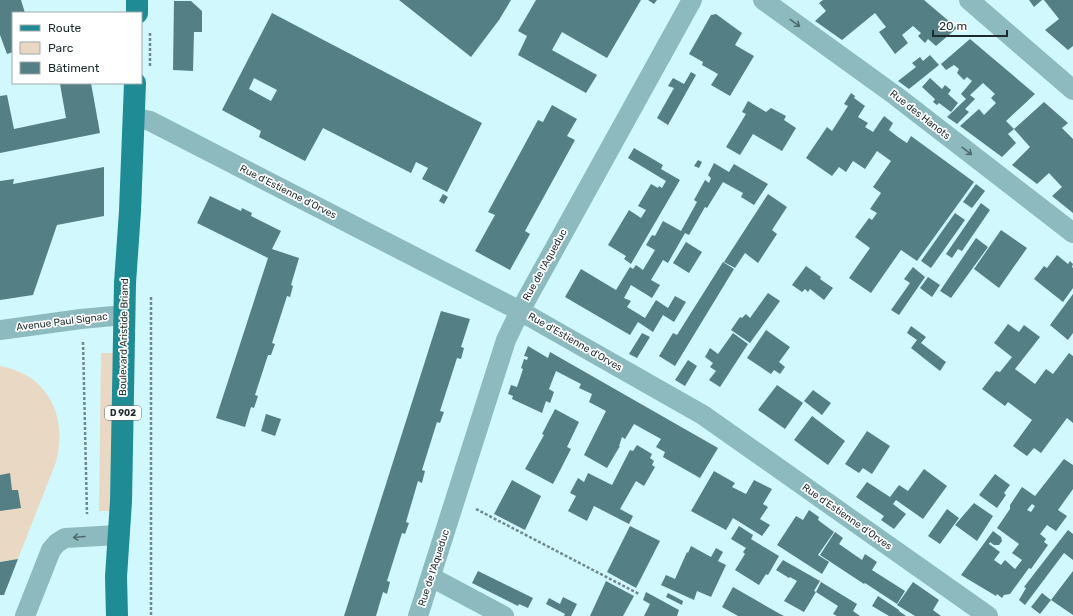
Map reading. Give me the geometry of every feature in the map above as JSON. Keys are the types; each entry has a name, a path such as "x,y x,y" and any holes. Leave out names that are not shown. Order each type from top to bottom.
{"main road":[{"path":"137,0 141,12"},
{"name":"Boulevard Aristide Briand","path":"117,616 116,577 121,501 124,315 130,211 133,116 141,84"}],"street":[{"name":"Rue de l'Aqueduc","path":"418,616 506,340 520,311 692,0"},
{"name":"Rue des Hanots","path":"763,0 896,96 1073,233"},
{"path":"968,0 1073,90"},
{"name":"Rue d'Estienne d'Orves","path":"133,116 150,121 520,311 703,415 988,616"},
{"name":"Avenue Paul Signac","path":"0,330 124,315"},
{"path":"24,616 51,550 57,543 65,538 118,535"},
{"path":"431,577 504,616"}],"path":[{"path":"143,78 144,21"},
{"path":"151,289 151,616"},
{"path":"83,339 87,522"},
{"path":"456,499 639,594"}],"green space":[{"path":"101,353 113,353 110,511 99,511"},
{"path":"0,366 17,371 31,378 42,388 51,400 59,429 59,445 56,462 18,559 0,562"}],"building":[{"path":"0,0 21,0 25,12 12,12 12,52 7,54 0,35"},
{"path":"399,0 511,0 499,20 471,57"},
{"path":"536,0 641,0 607,58 562,32 552,50 597,75 586,93 518,55 527,36 518,31"},
{"path":"648,0 657,0 654,4"},
{"path":"823,0 924,0 957,28 936,46 928,39 925,43 918,36 921,33 913,26 902,35 908,43 895,54 879,32 886,27 875,13 842,40 815,21 826,11 819,3"},
{"path":"1029,0 1042,0 1034,7"},
{"path":"1044,0 1073,0 1073,46 1068,50 1045,30 1059,19"},
{"path":"174,1 191,1 202,11 202,32 194,32 193,71 173,70"},
{"path":"272,13 482,123 447,192 422,179 428,168 416,162 411,173 323,128 305,161 259,137 261,131 222,110","holes":["254,78 277,90 271,101 249,89"]},
{"path":"716,14 742,33 735,45 754,56 730,96 711,85 718,74 702,65 703,62 689,54 711,15"},
{"path":"970,39 1035,94 1006,121 1014,129 1008,134 1016,143 1002,157 960,126 979,109 984,115 996,103 991,98 995,94 983,83 970,95 975,99 965,109 969,112 957,124 947,117 966,99 961,94 972,81 967,77 964,80 957,73 959,69 954,65 946,70 941,64"},
{"path":"930,55 939,65 909,89 898,81 916,67 912,63 920,57 923,61"},
{"path":"691,72 696,75 668,125 657,118 674,88 668,86 673,78 684,84"},
{"path":"930,78 942,89 945,85 951,90 948,94 958,103 951,112 939,103 937,105 933,102 935,99 922,87"},
{"path":"60,84 91,84 100,133 0,153 0,96 7,95 14,129 66,118"},
{"path":"851,93 855,96 854,98 865,106 858,117 868,123 865,127 873,132 884,116 893,123 889,130 898,137 907,143 911,136 974,182 917,261 901,250 871,293 849,278 870,248 855,237 869,218 872,220 877,213 870,209 881,193 873,187 891,161 877,151 865,169 853,161 846,172 839,167 832,176 806,158 827,127 832,131 848,106 844,104"},
{"path":"748,101 766,112 771,108 786,116 784,120 796,128 782,151 753,134 740,155 726,147 746,114 742,112"},
{"path":"1044,102 1068,123 1062,128 1073,139 1073,213 1052,196 1062,187 1049,173 1037,184 1012,165 1030,147 1014,129"},
{"path":"552,105 577,119 567,136 575,140 525,231 530,234 510,270 475,251 495,215 488,212 538,120 543,122"},
{"path":"634,148 663,165 661,169 680,180 631,264 624,259 626,256 608,245 629,210 641,218 646,210 638,206 651,184 658,188 659,186 662,188 666,181 628,158"},
{"path":"698,160 702,162 699,168 694,166"},
{"path":"714,163 729,172 734,164 768,184 754,205 741,197 743,193 723,182 707,208 705,207 689,235 685,233 668,263 663,260 651,280 660,285 652,298 631,285 624,298 631,301 627,307 645,318 656,300 668,308 675,296 686,302 674,322 663,315 653,332 638,322 630,335 565,297 581,269 616,290 630,267 633,269 636,265 643,270 655,250 646,245 652,235 655,236 663,221 681,231 697,202 694,200 705,180 709,183 711,178 708,175"},
{"path":"104,167 104,216 57,225 33,295 0,300 0,181 14,179 13,184"},
{"path":"976,184 985,191 972,208 963,202"},
{"path":"443,194 448,197 444,204 439,201"},
{"path":"768,194 787,207 772,230 777,234 758,263 745,253 735,268 724,262"},
{"path":"210,196 241,211 242,208 252,213 251,216 281,231 272,249 299,258 291,285 293,286 290,297 287,296 272,343 275,344 271,355 268,355 255,395 258,396 254,408 251,407 245,427 216,418 268,258 197,223"},
{"path":"981,203 990,210 962,251 958,249 952,258 946,254"},
{"path":"955,213 965,220 931,268 921,261"},
{"path":"1001,230 1027,248 999,288 974,269"},
{"path":"976,238 988,247 951,298 940,291"},
{"path":"686,242 702,252 689,273 673,263"},
{"path":"1057,255 1068,264 1070,261 1073,264 1073,288 1063,302 1034,279 1044,266 1047,268"},
{"path":"723,262 734,269 675,366 659,356 673,333 677,335"},
{"path":"806,266 821,277 820,279 833,288 824,300 810,289 808,292 805,289 802,292 792,285"},
{"path":"913,267 925,277 899,315 891,310 910,283 904,279"},
{"path":"928,277 940,285 932,297 920,288"},
{"path":"768,293 780,301 750,343 731,330 740,317 742,318 746,314 750,318"},
{"path":"1073,294 1073,333 1068,340 1050,325"},
{"path":"441,311 470,319 461,347 464,348 461,359 457,358 440,411 444,412 440,423 437,422 422,470 425,471 422,483 418,481 406,522 409,523 405,534 402,533 387,581 390,582 387,594 383,592 376,616 344,616"},
{"path":"1008,324 1019,332 1024,325 1040,337 1015,369 1035,384 1046,369 1053,374 1069,353 1073,356 1073,423 1067,418 1041,453 1034,448 1027,456 1013,446 1032,420 1008,402 1005,406 982,389 996,371 1000,372 1012,357 994,343"},
{"path":"911,326 926,337 921,343 946,362 940,371 911,348 917,340 907,333"},
{"path":"766,330 790,347 779,362 785,367 780,374 774,370 771,374 747,358"},
{"path":"642,333 650,337 637,358 629,354"},
{"path":"733,333 748,344 720,387 709,380 716,371 710,367 713,363 705,357 710,348 718,354"},
{"path":"528,346 548,358 550,352 718,448 700,478 663,457 665,452 656,447 661,439 634,424 625,439 622,437 620,446 607,468 584,455 606,411 589,402 592,394 579,388 581,384 556,371 549,389 554,392 550,403 546,401 542,413 512,399 513,396 508,394 511,385 517,387 523,369 521,368 524,359 527,360 528,357 524,356"},
{"path":"688,360 697,366 685,386 675,380"},
{"path":"777,385 803,403 785,429 758,410"},
{"path":"813,390 831,403 822,415 804,401"},
{"path":"555,409 579,422 567,447 571,449 553,484 525,469 544,435 542,434"},
{"path":"266,414 281,419 275,436 261,431"},
{"path":"812,416 845,441 828,465 794,440"},
{"path":"867,431 890,446 872,474 863,468 859,473 845,464"},
{"path":"637,445 652,454 650,458 654,461 652,465 655,467 644,486 636,481 620,509 633,516 629,524 594,506 587,521 568,511 576,496 570,493 578,478 584,482 588,473 612,485 630,450 633,451"},
{"path":"1064,459 1073,465 1073,489 1058,510 1067,516 1056,531 1047,525 1040,534 1046,539 1044,542 1048,545 1031,569 1029,568 1010,594 1004,595 1002,598 997,594 996,596 961,575 993,531 1001,537 1002,541 999,545 994,545 990,542 989,544 1000,552 994,560 1001,565 1005,560 1015,569 1022,560 1012,553 1019,544 997,528 1010,509 1010,505 1022,487 1035,496","holes":["1032,504 1035,506 1031,512 1027,510"]},
{"path":"924,469 947,486 923,519 896,500 893,504 906,514 894,529 881,520 884,516 856,497 867,482 890,497 899,485 908,491"},
{"path":"714,471 735,483 732,487 746,494 754,480 772,489 763,504 768,507 760,519 770,525 762,536 733,518 726,530 691,511"},
{"path":"10,473 12,490 18,490 21,508 0,511 0,475"},
{"path":"995,474 1010,485 1004,493 1006,495 997,508 979,495"},
{"path":"512,480 541,496 525,530 494,514"},
{"path":"974,503 993,516 977,541 955,525"},
{"path":"947,509 959,518 940,544 928,536"},
{"path":"809,510 819,517 818,520 834,532 818,555 829,562 822,574 777,545 796,516 803,520"},
{"path":"630,526 660,541 636,588 607,572"},
{"path":"739,526 753,535 751,539 779,556 768,575 766,574 759,585 735,570 745,554 743,552 746,548 731,539"},
{"path":"1068,530 1073,534 1073,560 1064,553 1025,605 1019,600 1026,588 1024,587"},
{"path":"835,532 843,538 839,544 862,560 865,554 877,562 872,570 905,591 897,604 820,555"},
{"path":"691,546 711,557 716,548 723,552 718,561 726,565 711,597 697,591 694,600 661,585 666,575 675,579"},
{"path":"18,559 4,595 0,595 0,562"},
{"path":"783,560 820,581 814,591 816,592 804,612 784,601 797,581 776,570"},
{"path":"478,571 533,598 528,608 519,604 518,606 472,583"},
{"path":"1073,571 1073,615 1051,600"},
{"path":"606,581 634,596 623,616 590,616"},
{"path":"821,582 857,604 853,611 860,616 837,616 833,614 838,606 816,592"},
{"path":"913,582 939,600 933,610 941,616 915,616 897,605"},
{"path":"733,587 784,616 738,616 722,607"},
{"path":"646,592 679,610 677,616 644,616 650,604 643,600"},
{"path":"668,593 683,601 682,605 666,597"},
{"path":"1042,593 1051,600 1040,614 1031,607"},
{"path":"878,596 906,616 889,616 872,606"},
{"path":"563,597 577,604 571,616 564,616 565,614 546,604 549,598 560,604"}]}
